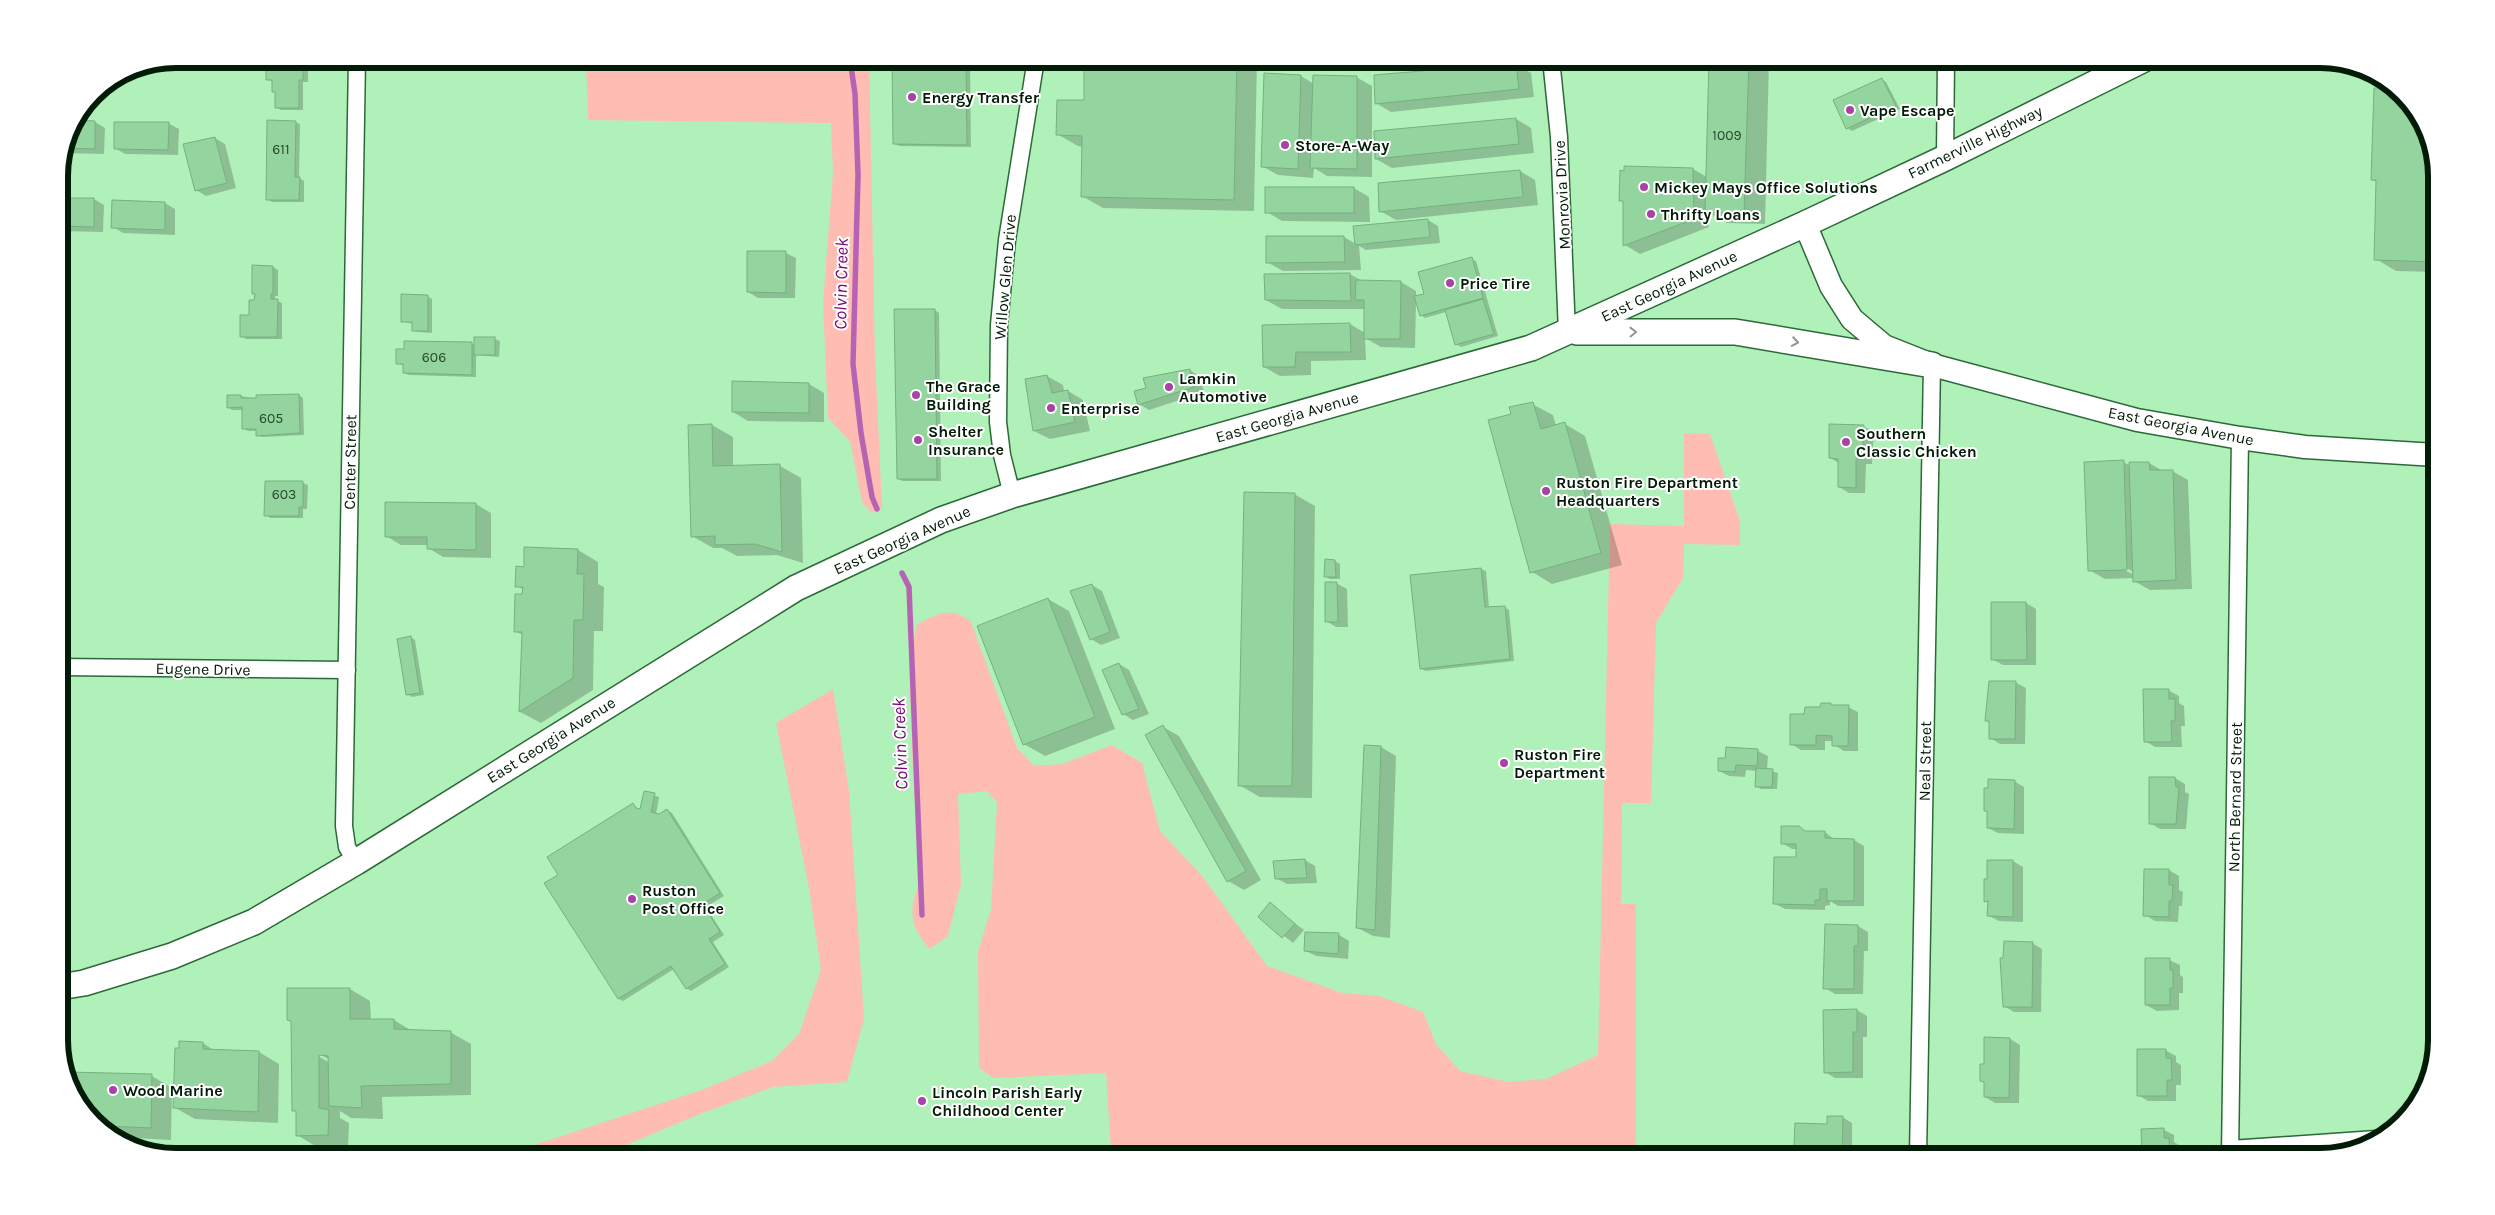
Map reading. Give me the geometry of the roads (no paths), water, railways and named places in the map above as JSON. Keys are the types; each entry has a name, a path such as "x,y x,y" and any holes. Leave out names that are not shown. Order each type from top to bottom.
{"main road":[{"name":"Farmerville Highway","path":"1805,224 1945,158 2126,68"},
{"name":"East Georgia Avenue","path":"68,986 84,983 172,956 254,922 356,862 796,588 941,520 1012,495 1530,348 1567,333 1805,224 1830,286 1852,319 1884,346 1932,365 2137,420 2305,447 2427,454"},
{"path":"1567,333 1735,332 1932,365"}],"street":[{"name":"Center Street","path":"356,862 347,847 344,826 358,68"},
{"name":"Willow Glen Drive","path":"1012,495 1002,455 998,422 999,325 1007,240 1035,68"},
{"name":"Monrovia Drive","path":"1552,68 1559,137 1567,333"},
{"path":"1945,158 1946,68"},
{"name":"Neal Street","path":"1918,1148 1932,365"},
{"name":"North Bernard Street","path":"2230,1148 2240,438"},
{"name":"Eugene Drive","path":"68,667 347,670"},
{"path":"2275,1148 2356,1141"}],"waterway":[{"name":"Colvin Creek","path":"851,68 855,94 858,175 853,364 861,433 872,497 877,509"},
{"name":"Colvin Creek","path":"902,573 909,587 922,915"}],"place":[{"name":"Energy Transfer","path":"912,97"},
{"name":"Vape Escape","path":"1850,110"},
{"name":"Store-A-Way","path":"1285,145"},
{"name":"Mickey Mays Office Solutions","path":"1644,187"},
{"name":"Thrifty Loans","path":"1651,214"},
{"name":"Price Tire","path":"1450,283"},
{"name":"Lamkin Automotive","path":"1169,387"},
{"name":"The Grace Building","path":"916,395"},
{"name":"Enterprise","path":"1051,408"},
{"name":"Shelter Insurance","path":"918,440"},
{"name":"Southern Classic Chicken","path":"1846,442"},
{"name":"Ruston Fire Department Headquarters","path":"1546,491"},
{"name":"Ruston Fire Department","path":"1504,763"},
{"name":"Ruston Post Office","path":"632,899"},
{"name":"Wood Marine","path":"113,1090"},
{"name":"Lincoln Parish Early Childhood Center","path":"922,1101"}]}
